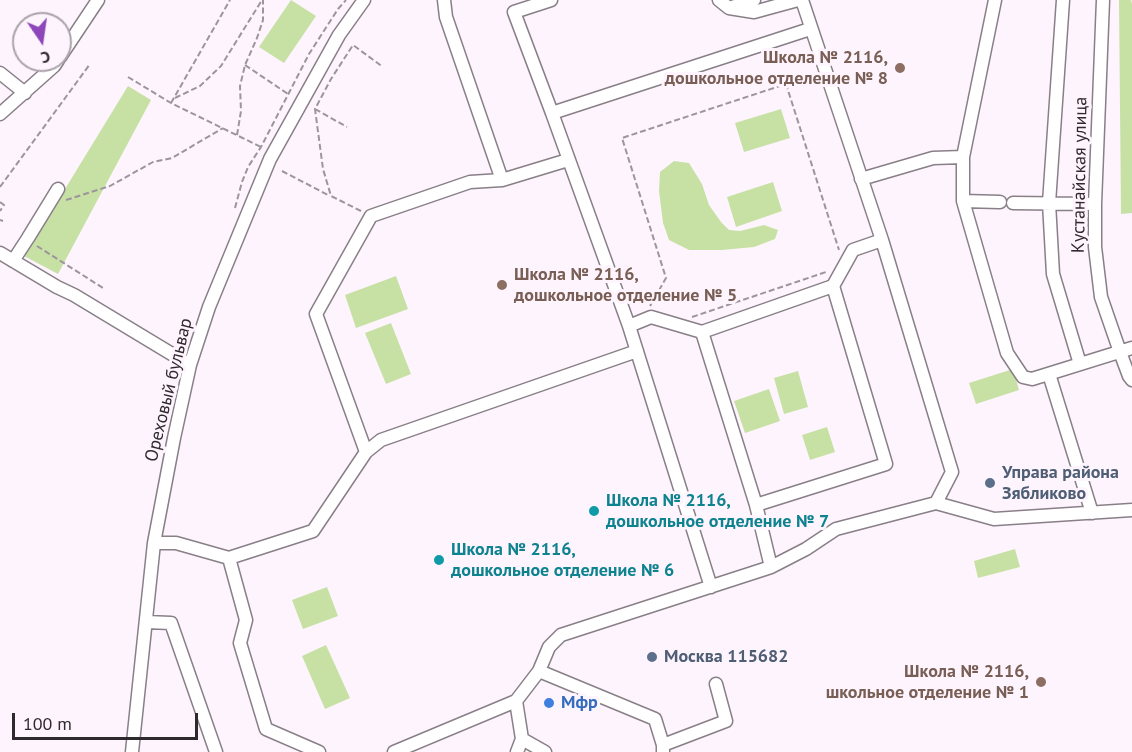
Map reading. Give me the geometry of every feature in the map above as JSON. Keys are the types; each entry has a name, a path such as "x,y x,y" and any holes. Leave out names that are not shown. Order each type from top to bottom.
{"street":[{"path":"72,39 98,0"},
{"name":"Ореховый бульвар","path":"132,752 154,543 190,365 209,307 270,159 339,35 364,0"},
{"path":"444,0 446,17 502,180"},
{"path":"551,0 514,12 629,326 711,587"},
{"path":"719,0 729,8 754,12 800,0 882,240 952,471 936,503"},
{"path":"729,8 754,0"},
{"path":"995,0 963,157 963,201 1007,353 1023,377 1032,379 1126,350"},
{"path":"1063,0 1049,203 1053,274 1080,364"},
{"name":"Кустанайская улица","path":"1103,0 1095,247 1101,297 1126,350 1129,376 1132,380"},
{"path":"552,113 810,29"},
{"path":"0,114 48,72"},
{"path":"0,73 25,93"},
{"path":"861,180 933,158 963,157"},
{"path":"366,453 316,314 371,216 470,182 502,180 568,160"},
{"path":"13,261 58,189"},
{"path":"963,201 1095,204"},
{"path":"629,326 651,317 702,332 833,286 853,250 882,240"},
{"path":"0,253 190,365"},
{"path":"756,505 886,464 833,286"},
{"path":"702,332 756,505 771,567"},
{"path":"154,543 176,543 229,558 313,531 366,453 381,440 637,351"},
{"path":"1049,374 1092,513"},
{"path":"394,752 516,700 539,671 549,647 561,635 771,567 806,549 836,529 936,503 994,519 1132,510"},
{"path":"229,558 246,620 240,643 266,729 319,752"},
{"path":"146,622 171,623 216,752"},
{"path":"539,671 655,719 663,748 726,721 716,684"},
{"path":"516,700 522,739 517,752"},
{"path":"522,739 545,752"}],"path":[{"path":"171,104 230,0"},
{"path":"175,98 200,86 221,66 262,0"},
{"path":"237,135 241,111 240,86 245,65 263,20 262,0"},
{"path":"235,209 248,167 261,147 309,54 346,0"},
{"path":"256,41 261,44"},
{"path":"331,196 323,169 315,109 353,45 383,67"},
{"path":"0,187 90,64"},
{"path":"245,65 288,94"},
{"path":"128,77 171,104 261,147"},
{"path":"641,321 666,279 622,138 786,84 844,266 673,323"},
{"path":"315,109 348,127"},
{"path":"46,207 110,186 153,162 172,158 223,128"},
{"path":"282,171 371,216"},
{"path":"0,202 4,205 0,211"},
{"path":"32,252 36,245 103,288"}],"green space":[{"path":"291,0 316,16 284,63 259,47"},
{"path":"1119,0 1131,0 1132,4 1132,213 1121,214"},
{"path":"128,86 151,100 58,274 24,256"},
{"path":"781,109 790,138 744,152 735,123"},
{"path":"674,161 689,163 702,184 709,205 729,230 740,231 764,225 778,230 775,239 754,247 722,250 689,250 669,240 663,223 659,191 660,172"},
{"path":"773,182 782,211 736,227 727,197"},
{"path":"396,276 408,309 356,328 345,295"},
{"path":"391,323 411,374 386,384 365,333"},
{"path":"1013,369 1019,390 976,404 969,383"},
{"path":"798,371 808,407 784,414 774,378"},
{"path":"769,389 780,421 745,433 734,401"},
{"path":"827,427 835,452 810,460 802,435"},
{"path":"1015,549 1020,567 978,578 974,561"},
{"path":"327,587 338,616 303,629 292,600"},
{"path":"326,645 350,698 325,709 302,656"}],"place":[{"name":"Школа № 2116, дошкольное отделение № 8","path":"900,68"},
{"name":"Школа № 2116, дошкольное отделение № 5","path":"502,285"},
{"name":"Управа района Зябликово","path":"990,483"},
{"name":"Школа № 2116, дошкольное отделение № 7","path":"594,511"},
{"name":"Школа № 2116, дошкольное отделение № 6","path":"439,560"},
{"name":"Москва 115682","path":"652,657"},
{"name":"Школа № 2116, школьное отделение № 1","path":"1041,682"},
{"name":"Мфр","path":"549,703"}]}
